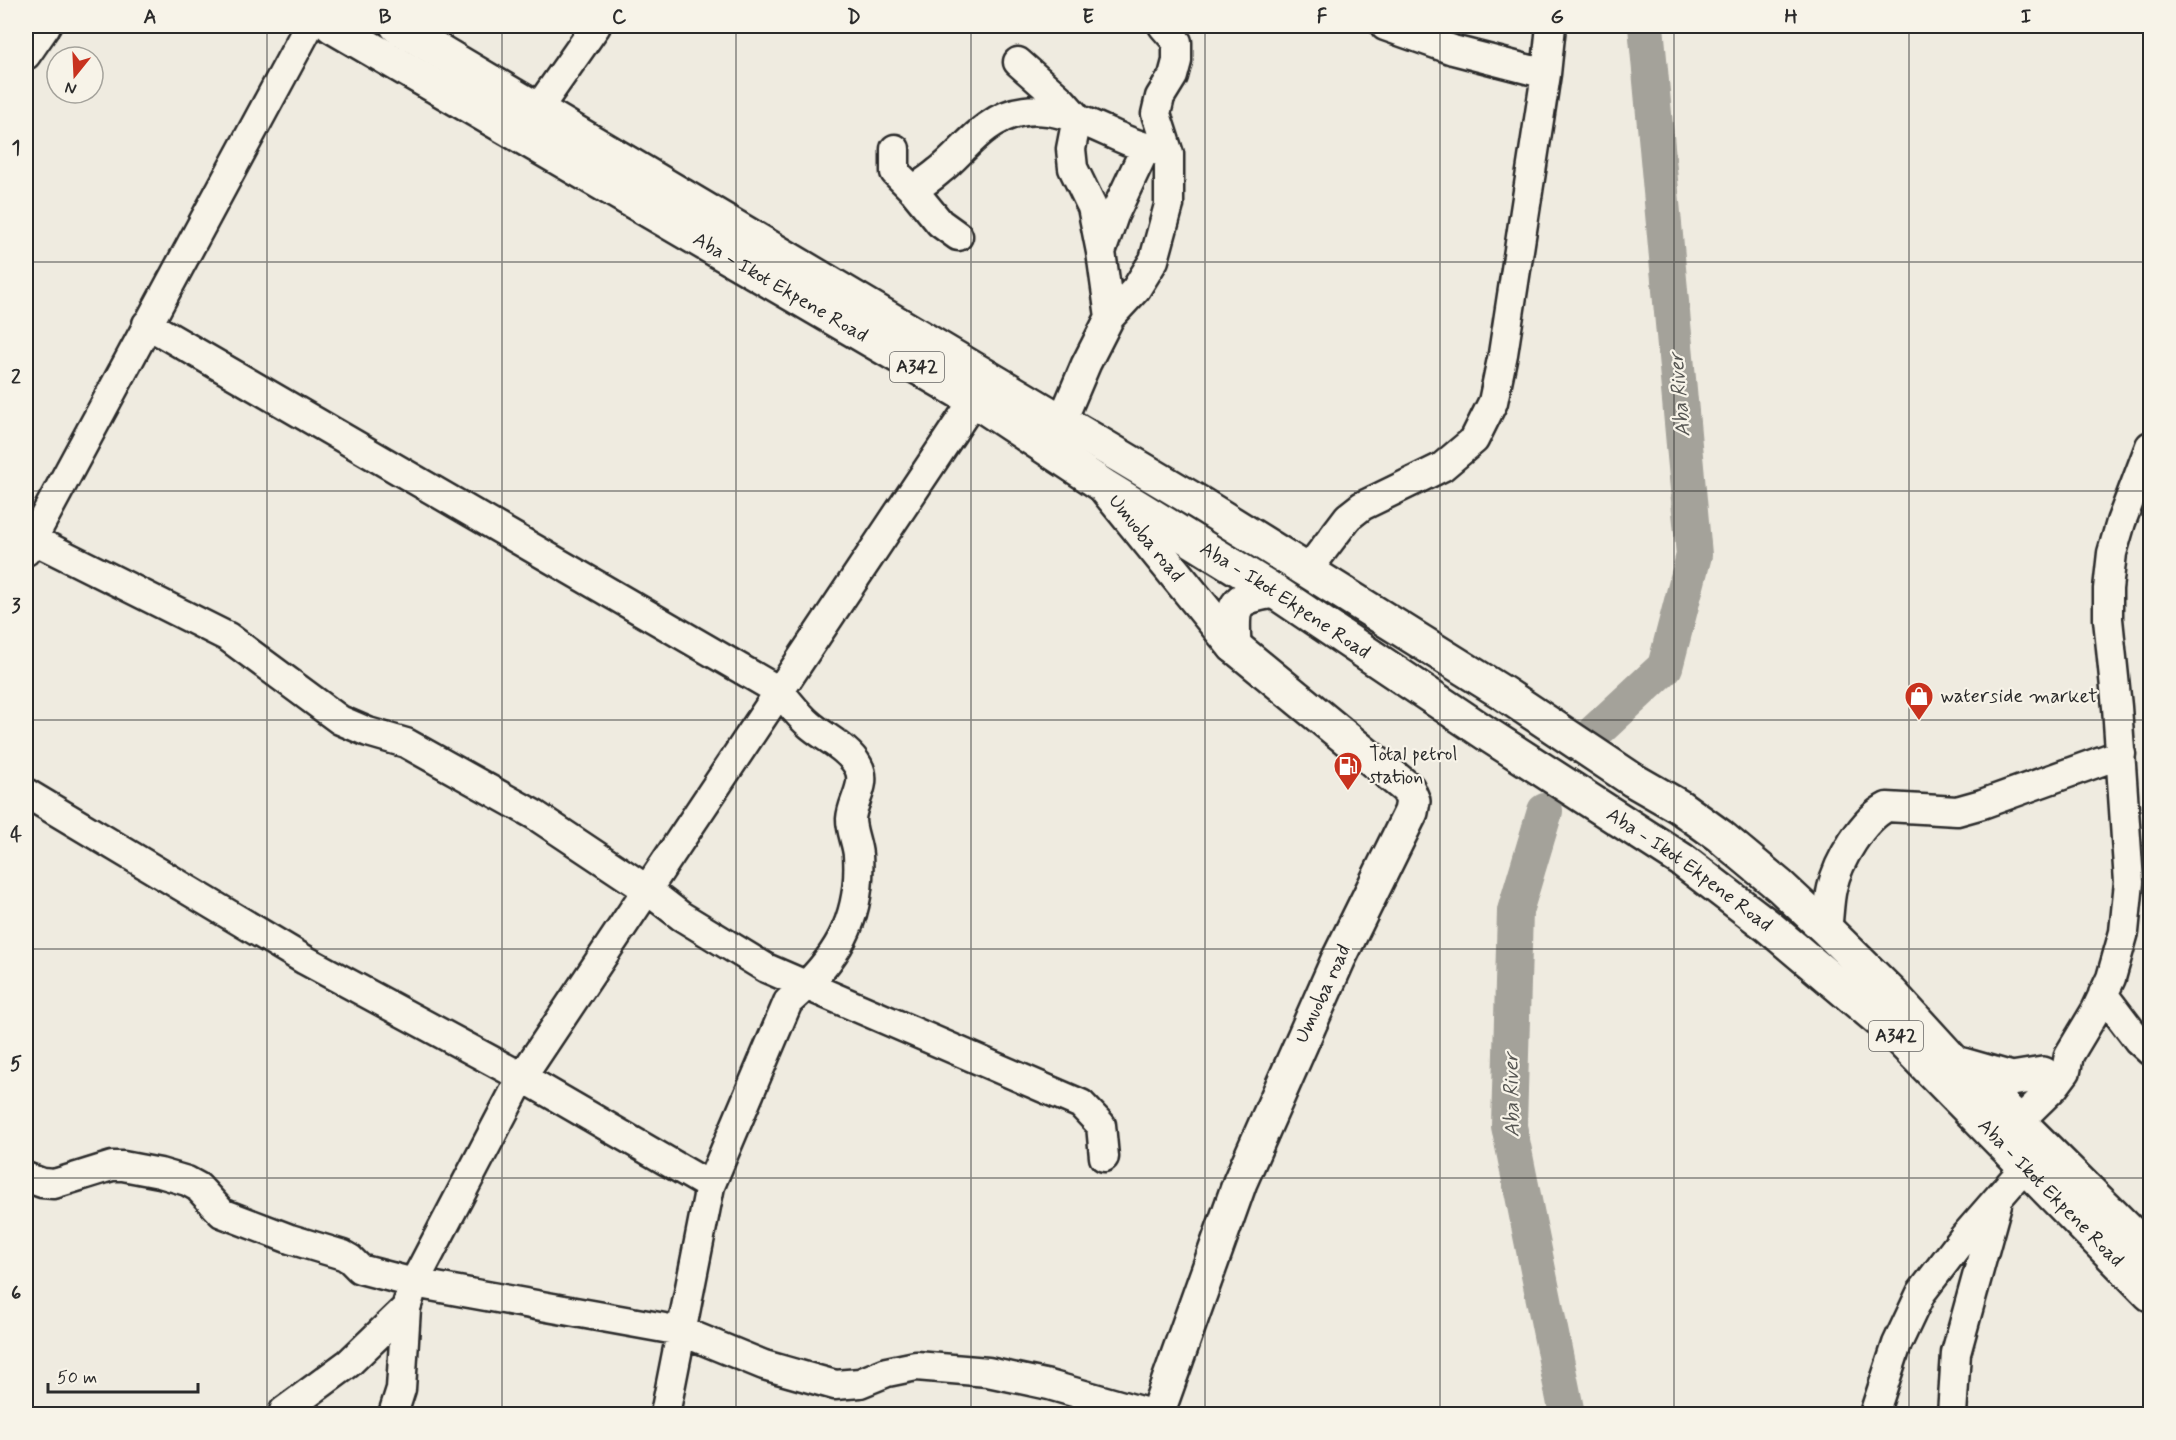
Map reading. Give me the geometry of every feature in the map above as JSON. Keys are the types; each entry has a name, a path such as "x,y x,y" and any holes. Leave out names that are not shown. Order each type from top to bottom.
{"main road":[{"name":"Aba - Ikot Ekpene Road","path":"332,26 974,400 1104,486 1274,591 1487,734 1682,860 1768,926 2151,1252"},
{"name":"Aba - Ikot Ekpene Road","path":"397,26 1198,503 1503,693 1633,780 1680,807 1720,836 1779,886 1891,993 1955,1063 2004,1126 2025,1167 2151,1294"},
{"name":"Umuoba road","path":"1104,486 1234,646 1408,789 1413,801 1411,812 1338,960 1240,1182 1157,1414"},
{"path":"1234,646 1235,607 1244,598 1274,591"},
{"path":"1955,1063 2012,1079 2056,1064"}],"street":[{"path":"26,55 46,26"},
{"path":"309,26 28,545 228,637 340,720 368,732 406,743 534,815 646,889 681,916 766,968 1081,1104 1101,1125 1104,1156"},
{"path":"537,110 596,26"},
{"path":"1061,423 1086,364 1110,317 1136,289 1154,260 1169,206 1157,150 1156,114 1160,97 1173,76 1177,61 1177,42 1163,26"},
{"path":"1385,26 1452,50 1546,74"},
{"path":"1307,571 1348,517 1362,506 1442,467 1474,440 1493,402 1503,354 1546,74 1551,26"},
{"path":"1018,62 1062,101 1077,118"},
{"path":"919,199 940,171 986,128 1005,115 1027,109 1055,112 1077,118 1123,139 1157,150"},
{"path":"1077,118 1071,150 1072,168 1092,207 1110,317"},
{"path":"895,149 895,172 940,223 958,236"},
{"path":"1101,252 1114,215 1157,150"},
{"path":"147,324 779,691 806,722 852,757 860,770 861,785 851,820 858,853 858,877 852,920 841,942 806,986 788,1002 710,1186 665,1414"},
{"path":"284,1411 350,1363 410,1296 522,1077 974,400"},
{"path":"2004,1126 2054,1087 2066,1071 2056,1064 2103,994 2120,953 2129,882 2121,754 2108,619 2108,589 2112,553 2121,522 2151,446"},
{"path":"1827,930 1832,888 1837,873 1853,842 1877,812 1887,807 1957,811 2121,754"},
{"path":"26,793 305,960 522,1077 710,1186"},
{"path":"2103,994 2138,1040 2151,1051"},
{"path":"26,1177 42,1183 54,1184 112,1166 160,1173 198,1187 222,1213 290,1239 343,1255 360,1269 410,1296 681,1331 764,1365 835,1384 860,1383 887,1372 915,1366 988,1372 1049,1384 1151,1414"},
{"path":"1874,1414 1897,1344 1921,1293 1964,1237 2025,1167"},
{"path":"1952,1414 1956,1353 1999,1199"},
{"path":"393,1414 401,1389 410,1296"}],"waterway":[{"name":"Aba River","path":"1595,732 1665,667 1694,555 1646,26"},
{"name":"Aba River","path":"1545,811 1515,911 1509,1126 1567,1414"}],"place":[{"name":"waterside market","path":"1919,722"},
{"name":"Total petrol station","path":"1348,792"}]}
